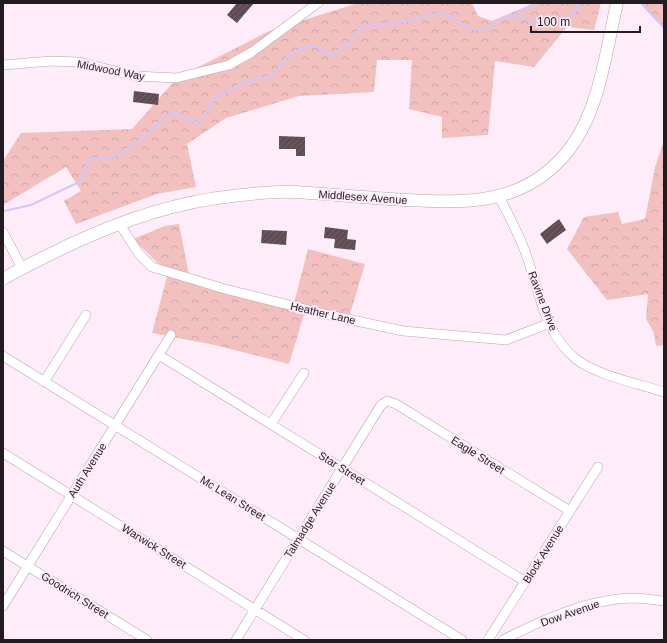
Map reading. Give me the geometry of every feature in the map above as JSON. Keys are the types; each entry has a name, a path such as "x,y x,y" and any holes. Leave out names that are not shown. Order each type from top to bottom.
{"street":[{"name":"Middlesex Avenue","path":"3,280 22,268 119,223 170,206 232,196 291,192 459,202 499,196 531,184 562,158 582,130 595,98 617,3"},
{"name":"Midwood Way","path":"3,65 50,61 79,62 136,76 176,78 230,65 252,52 314,4"},
{"name":"Ravine Drive","path":"499,196 526,253 536,289 550,323 560,342 576,359 600,371 664,392"},
{"name":"Heather Lane","path":"119,223 139,254 152,267 225,289 328,315 403,331 506,340 550,323"},
{"path":"3,232 22,268"},
{"path":"44,382 86,315"},
{"name":"Auth Avenue","path":"3,606 171,335"},
{"name":"Star Street","path":"158,355 526,582"},
{"name":"Mc Lean Street","path":"3,356 462,640"},
{"path":"271,424 304,374"},
{"name":"Talmadge Avenue","path":"236,640 381,405 387,401"},
{"name":"Eagle Street","path":"387,401 396,404 570,511"},
{"name":"Warwick Street","path":"3,453 304,640"},
{"name":"Block Avenue","path":"488,640 598,467"},
{"name":"Goodrich Street","path":"3,551 147,640"},
{"name":"Dow Avenue","path":"503,640 574,610 603,601 634,598 664,601"}],"green space":[{"path":"358,3 472,3 478,16 492,21 534,3 601,3 594,30 567,27 534,67 495,61 488,135 442,138 442,117 409,109 412,60 377,60 374,92 299,96 226,118 187,144 196,187 157,194 76,224 64,201 81,191 66,167 3,205 3,161 21,133 132,129 177,78 269,31"},
{"path":"641,3 664,3 664,28"},
{"path":"664,141 664,345 656,346 654,333 646,319 648,294 607,300 567,249 584,217 618,212 622,224 645,219 655,167"},
{"path":"179,224 190,280 293,307 308,249 365,264 347,324 305,311 289,364 215,345 152,333 168,273 133,239 165,226"}],"building":[{"path":"237,3 254,3 237,23 227,15"},
{"path":"134,91 159,94 158,105 133,102"},
{"path":"279,136 305,137 305,156 296,156 296,149 279,149"},
{"path":"559,219 566,230 547,244 540,234"},
{"path":"325,227 348,230 347,239 356,240 355,250 334,248 335,239 324,238"},
{"path":"262,230 287,231 286,245 261,243"}],"waterway":[{"path":"514,15 536,3"},
{"path":"4,211 31,205 81,181 90,158 108,159 128,149 153,129 165,116 176,113 186,119 196,122 203,119 214,99 242,83 273,75 288,56 299,50 310,46 316,46 327,54 333,54 348,44 363,26 406,21 443,12 456,21 476,30 486,29 503,19 512,16 538,24 546,24 566,18 572,14 581,3"},
{"path":"641,3 664,28"}]}
